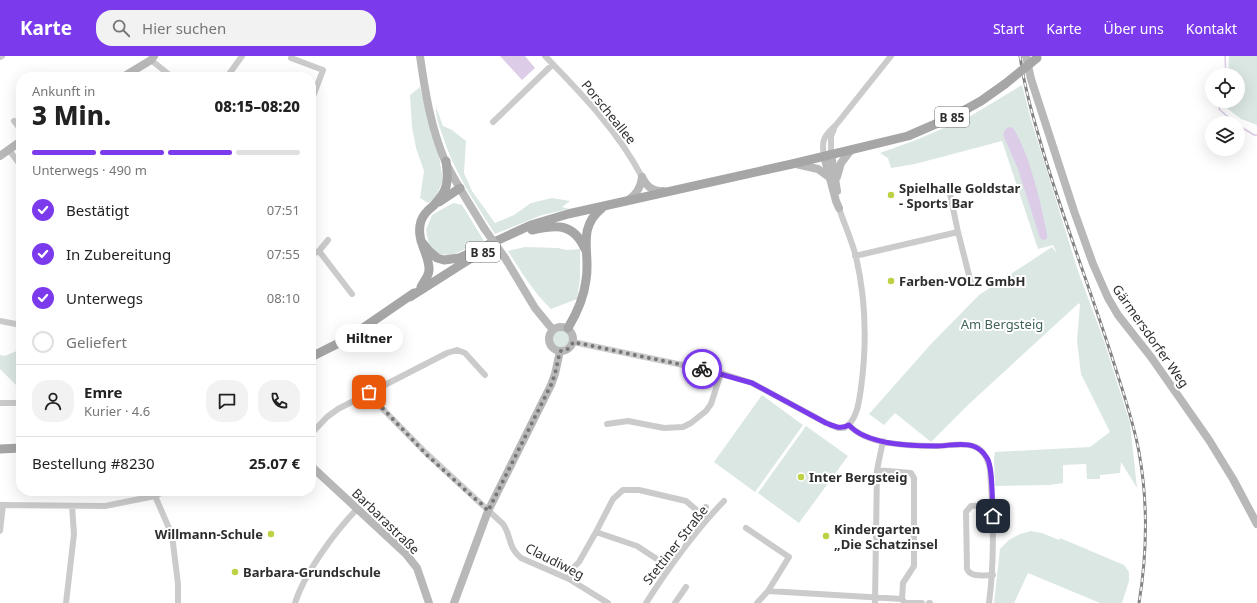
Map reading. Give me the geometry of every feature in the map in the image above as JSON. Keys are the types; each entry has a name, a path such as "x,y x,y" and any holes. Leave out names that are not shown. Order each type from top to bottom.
{"main road":[{"name":"B 85","path":"316,354 347,338 410,296 503,241 568,217 625,201 792,164 908,136 929,128 981,101 1005,84 1038,57"},
{"path":"434,205 448,184 446,161"},
{"path":"421,287 428,275 429,269 421,241 421,221 428,210 460,188"},
{"name":"B 85","path":"410,296 421,287 481,249 532,225 613,202 625,201"},
{"path":"568,328 578,310 584,291 588,266 586,242 587,229 595,215 602,208"},
{"path":"526,232 550,227 562,227 572,231 578,236 587,254"},
{"path":"421,241 433,255 444,260 459,258 481,249"},
{"path":"0,449 16,448"}],"street":[{"path":"231,72 242,56"},
{"path":"420,56 427,101 434,129 446,161 484,228 505,258 535,308 553,330"},
{"name":"Porscheallee","path":"544,56 579,92 610,128 628,153 642,177"},
{"path":"573,342 721,373 752,383 838,428 844,428 849,425 854,418 860,394 865,338 865,310 855,256 836,201 828,155 823,144 824,139 892,56"},
{"name":"Gärmersdorfer Weg","path":"1026,56 1031,79 1074,211 1099,281 1108,298 1212,445 1237,485 1257,524"},
{"path":"131,72 152,58 167,72"},
{"path":"291,58 323,70 316,89"},
{"path":"493,122 553,64"},
{"path":"0,156 16,144"},
{"path":"8,150 16,160"},
{"path":"832,179 841,163 851,150"},
{"path":"792,164 812,167 824,172 832,179"},
{"path":"642,177 645,183 652,190 670,191"},
{"path":"625,201 637,192 642,183 642,177"},
{"path":"950,194 971,283"},
{"path":"855,256 958,232"},
{"path":"316,252 328,240"},
{"path":"319,251 352,294"},
{"path":"0,321 16,324"},
{"path":"558,327 568,328 572,332 573,342 570,348 560,351 555,349 550,343 549,335 558,327"},
{"path":"316,429 327,417 338,409 447,353 457,350 465,353 485,375"},
{"path":"454,603 488,511 551,385 560,351"},
{"path":"607,424 628,421 664,428 683,426 691,423 706,411 711,404 721,373"},
{"name":"Claudiweg","path":"369,392 426,454 484,506 506,528 512,547 521,558 569,579 608,603"},
{"path":"0,403 16,403"},
{"path":"849,425 858,434 883,441 937,446 973,446 980,450 988,459 990,469 994,539 993,575 989,603"},
{"path":"875,600 877,470 883,441"},
{"path":"877,470 911,474 914,478 914,566 903,583 902,599"},
{"name":"Barbarastraße","path":"316,471 412,561 420,576 429,603"},
{"path":"569,579 576,572 579,562 613,499 623,490 639,490 686,501 706,519"},
{"path":"0,531 1,505 105,506 155,496 172,535 178,584 178,603"},
{"name":"Stettiner Straße","path":"646,603 669,567 706,519 724,502"},
{"path":"992,505 971,506 966,512 967,568 969,573 972,575 993,575"},
{"path":"66,603 74,534 72,506"},
{"path":"701,514 706,507"},
{"path":"294,603 320,557 334,536 357,508"},
{"path":"746,528 789,557 768,591 757,603"},
{"path":"596,532 637,546 669,567"},
{"path":"675,603 686,587"},
{"path":"768,591 875,600 902,599 905,603 922,603"}],"green space":[{"path":"1229,56 1257,56 1257,125 1245,120 1245,116 1237,116 1227,108 1245,108 1245,68 1228,68"},
{"name":"Am Bergsteig","path":"1022,85 1031,120 1078,271 1104,341 1130,423 1137,488 1121,462 1120,473 1100,475 1100,479 1087,479 1086,464 1063,465 1063,483 1050,485 995,486 995,452 1090,447 1110,432 1081,374 1077,341 1079,303 969,404 931,442 895,413 884,425 869,414 931,344 979,295 1052,247 1057,254 1053,245 1038,249 1002,141 915,164 891,168 888,158 880,153 916,140 969,117"},
{"path":"420,87 439,156 443,181 435,198 428,203 420,198 424,171 416,148 412,127 410,95"},
{"path":"436,107 443,126 452,130 466,141 464,173 472,191 495,223 514,215 531,203 552,198 570,201 562,207 569,209 542,215 495,234 458,173 439,124"},
{"path":"453,203 462,205 484,241 452,255 439,254 429,245 426,230 432,215"},
{"path":"525,247 558,248 567,250 580,249 580,279 577,299 551,309 533,288 508,251"},
{"path":"557,329 565,329 570,334 568,345 565,347 557,347 552,342 552,334"},
{"path":"16,351 16,385 0,369 0,355 5,356"},
{"path":"762,395 803,425 755,492 714,462"},
{"name":"Inter Bergsteig","path":"806,426 848,456 799,523 758,493"},
{"path":"1031,531 1042,533 1059,540 1060,538 1124,565 1129,572 1129,581 1122,603 1100,603 1028,573 1014,603 994,603 1000,549 1009,540 1020,534"}],"shaded area":[{"path":"500,56 525,56 535,68 522,80"},
{"path":"1009,127 1013,128 1025,151 1030,165 1042,208 1047,239 1043,240 1040,238 1018,169 1004,137 1004,131"}],"waterway":[{"path":"1225,56 1226,68"},
{"path":"1219,108 1227,116"},
{"path":"1245,129 1254,135 1257,135"}],"railway":[{"path":"1020,56 1028,96 1046,161 1134,427 1142,471 1145,509 1144,566 1139,603"}],"way so far":[{"path":"369,392 426,454 488,511 551,385 560,351 570,348 573,342 702,369"}],"place":[{"name":"Spielhalle Goldstar - Sports Bar","path":"891,195"},
{"name":"Farben-VOLZ GmbH","path":"891,281"},
{"name":"Hiltner","path":"369,392"},
{"name":"Inter Bergsteig","path":"801,477"},
{"name":"Willmann-Schule","path":"271,534"},
{"name":"Kindergarten „Die Schatzinsel","path":"826,536"},
{"name":"Barbara-Grundschule","path":"235,572"}],"route":[{"path":"702,369 721,373 752,383 826,423 838,428 844,428 849,425 858,434 883,441 904,444 973,446 980,450 988,459 993,516"}]}
